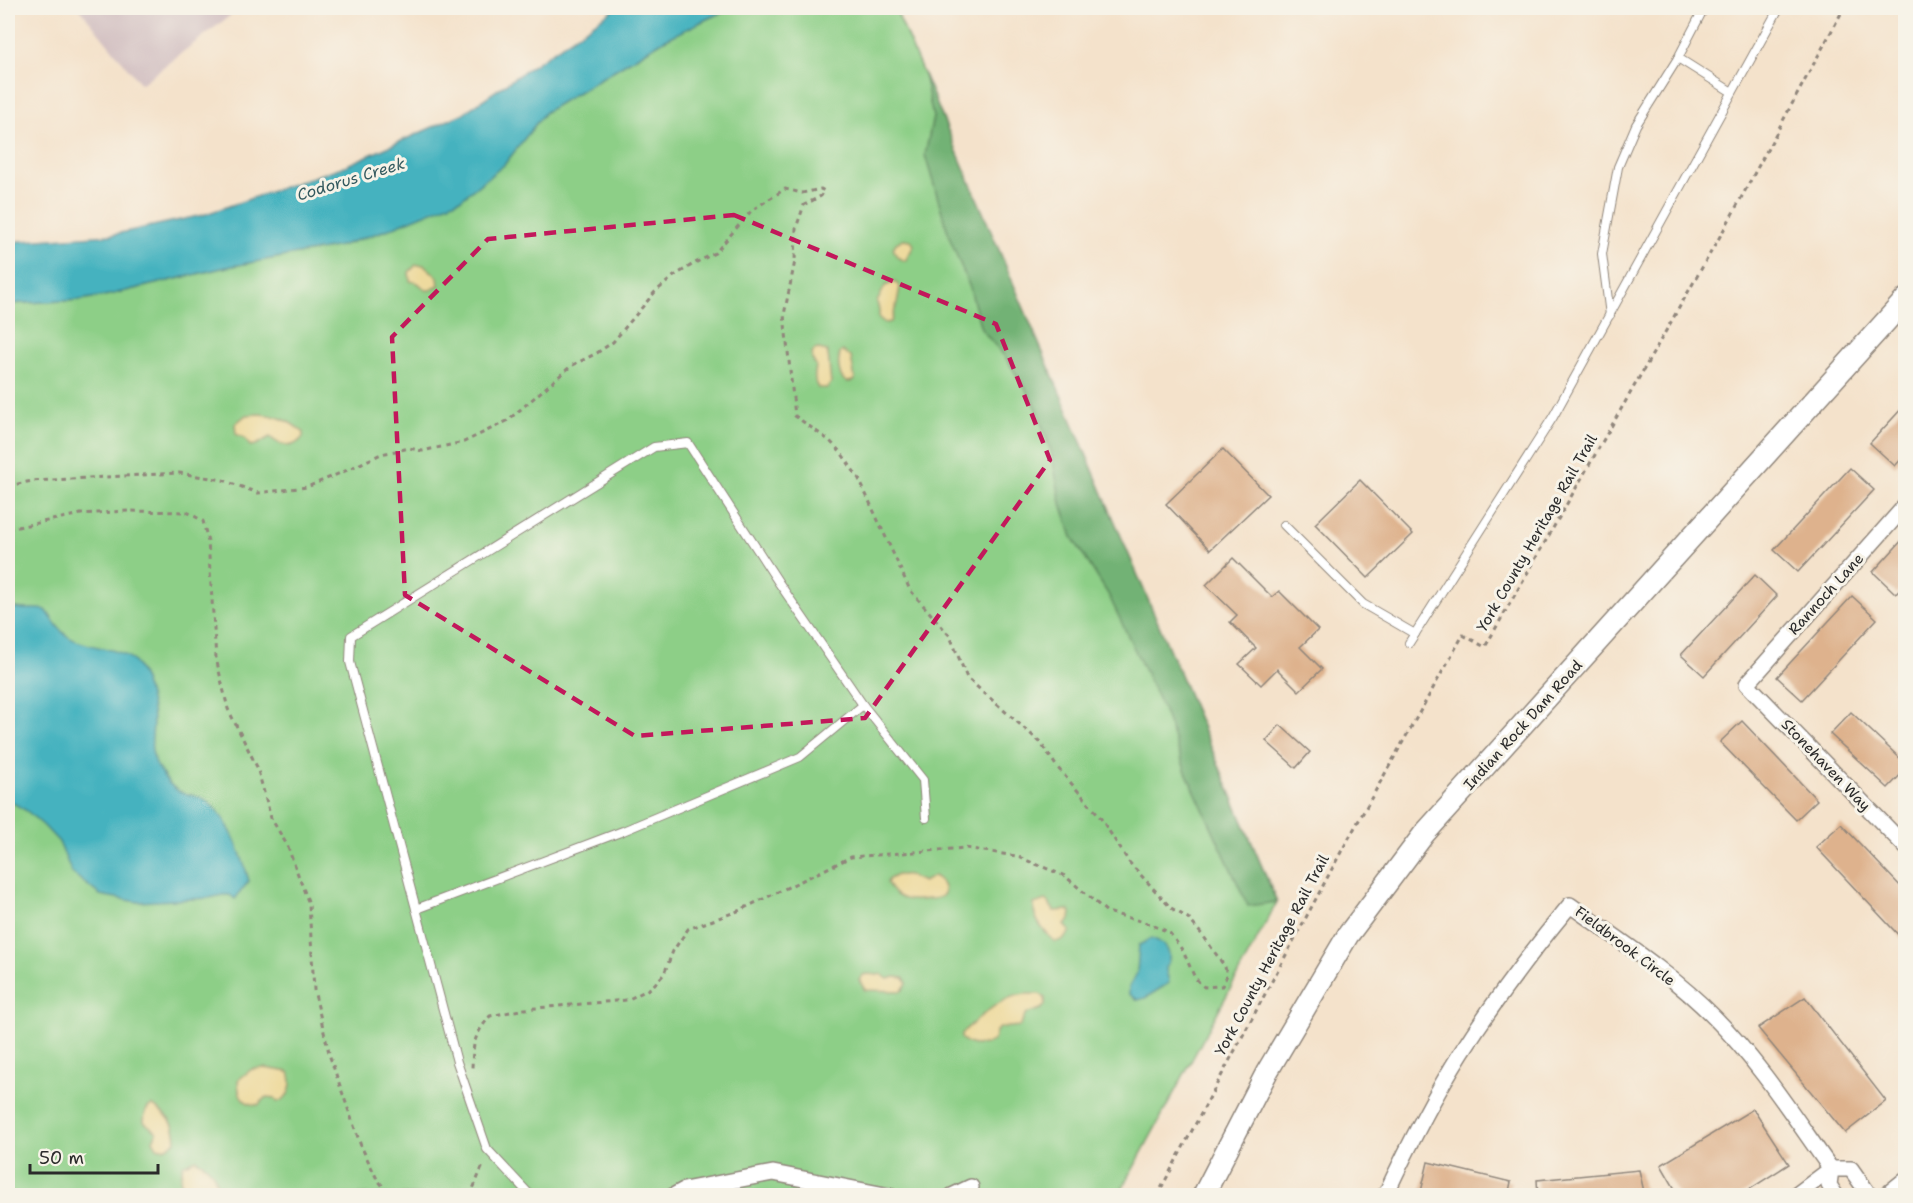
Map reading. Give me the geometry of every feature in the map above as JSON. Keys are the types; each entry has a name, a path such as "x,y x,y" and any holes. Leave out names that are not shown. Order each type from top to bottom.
{"street":[{"name":"Indian Rock Dam Road","path":"1203,1196 1267,1072 1348,935 1424,834 1905,299"},
{"name":"Rannoch Lane","path":"1747,684 1905,505"},
{"name":"Stonehaven Way","path":"1747,684 1905,847"},
{"name":"Fieldbrook Circle","path":"1384,1196 1428,1109 1461,1054 1514,975 1570,905 1659,970 1712,1015 1728,1032 1772,1085 1831,1169 1829,1185 1836,1196"},
{"path":"1795,1196 1831,1169 1851,1169 1870,1196"},
{"path":"673,1196 684,1190 773,1173 891,1196"},
{"path":"1885,1196 1905,1179"},
{"path":"952,1196 971,1187"}],"lane":[{"path":"1610,315 1602,254 1618,167 1636,126 1678,58 1704,8"},
{"path":"1409,643 1553,417 1779,8"},
{"path":"1678,58 1732,92"},
{"path":"531,1196 487,1149 457,1062 350,662 351,636 654,447 688,443 779,583 863,705 923,780 926,818"},
{"path":"1284,525 1363,604 1415,634"},
{"path":"416,909 623,831 800,757 863,705"}],"path":[{"name":"York County Heritage Rail Trail","path":"1157,1196 1341,852 1463,635 1485,647 1726,224 1844,8"},
{"path":"8,486 32,481 179,473 223,480 258,493 307,487 381,454 410,448 422,451 464,442 507,422 571,366 613,342 655,292 674,276 715,254 752,210 785,189 802,193 821,189 824,191 821,196 804,205 801,212 796,228 795,261 784,315 795,416 830,441 859,479 910,590 950,636 967,678 1040,742 1057,767 1098,814 1129,862 1171,908 1188,918 1204,937 1225,967 1227,975 1222,986 1204,987 1196,978 1183,951 1169,932 1144,922 1107,912 1065,876 1017,856 965,848 851,857 738,911 688,929 673,951 664,974 651,988 627,1000 525,1010 490,1016 479,1030 473,1044 472,1070"},
{"path":"8,529 81,514 128,511 187,512 203,521 208,542 216,658 228,709 257,767 271,818 287,845 309,904 314,990 330,1057 361,1146 377,1179 391,1196"},
{"path":"470,1196 483,1169 487,1149"}],"highlighted area":[{"path":"734,215 996,324 1050,460 865,718 635,736 405,595 392,337 488,239"}],"shaded area":[{"path":"79,8 240,8 141,84"}],"green space":[{"path":"735,8 895,8 1277,902 1119,1195 8,1195 8,304 80,300 109,295 222,268 340,246 389,229 504,165 545,112 664,40"},
{"path":"924,74 1277,902 1248,906 1186,772 1164,711 1108,594 1072,537 1061,503 1051,451 1034,402 1006,358 981,329 970,288 950,239 925,155 933,117"}],"sand":[{"path":"903,239 911,240 914,246 905,261 897,257 893,248"},
{"path":"416,265 424,265 438,277 439,286 426,290 418,283 410,281 409,272"},
{"path":"895,282 900,287 897,303 891,322 885,323 879,318 877,302 885,286"},
{"path":"814,350 827,351 828,355 831,383 827,388 818,388 815,383 816,366 812,356"},
{"path":"843,351 851,357 855,380 850,382 845,381 840,374 840,353"},
{"path":"260,414 278,417 288,422 303,432 303,437 295,444 287,446 270,437 250,446 245,438 236,434 235,424 246,415"},
{"path":"897,875 908,875 923,882 934,876 943,885 944,894 933,899 916,900 899,897 894,894 887,883 889,879"},
{"path":"1045,900 1054,911 1068,910 1071,912 1070,920 1065,925 1070,931 1062,940 1055,942 1037,920 1034,904"},
{"path":"881,974 888,979 904,978 907,983 902,991 865,990 859,980 863,975"},
{"path":"1026,994 1040,994 1045,998 1045,1005 1041,1009 1026,1014 1020,1026 1000,1028 996,1031 994,1040 986,1044 972,1044 961,1038 965,1030 1000,1002"},
{"path":"265,1068 289,1072 290,1090 285,1098 277,1102 275,1098 267,1097 258,1105 248,1103 240,1094 238,1080 252,1069"},
{"path":"152,1105 167,1116 174,1129 176,1141 167,1147 157,1147 153,1140 157,1132 144,1122 145,1112"},
{"path":"195,1159 209,1169 216,1180 217,1185 214,1189 206,1193 194,1188 185,1188 180,1181 183,1165"}],"water":[{"name":"Codorus Creek","path":"616,8 735,8 664,40 545,112 504,165 461,199 389,229 340,246 222,268 109,295 80,300 8,304 8,242 111,235 203,215 345,166 462,114"},
{"path":"8,606 18,609 46,610 60,630 73,640 127,656 137,666 151,707 152,749 157,766 165,779 176,789 209,802 225,821 237,846 249,881 235,899 230,895 223,895 209,898 138,902 100,895 72,873 59,842 44,826 27,811 8,800"},
{"path":"1152,938 1167,949 1169,960 1166,969 1169,983 1138,1000 1129,994 1129,987 1137,973 1139,945"}],"building":[{"path":"1905,405 1905,455 1895,466 1870,443"},
{"path":"1223,449 1268,495 1210,550 1166,504"},
{"path":"1850,468 1874,490 1798,572 1774,550"},
{"path":"1360,480 1413,534 1368,578 1315,524"},
{"path":"1905,537 1905,584 1896,594 1873,572"},
{"path":"1233,558 1272,597 1279,591 1318,630 1300,647 1322,669 1299,691 1277,669 1261,685 1239,664 1256,648 1230,622 1237,615 1206,585"},
{"path":"1755,575 1777,596 1704,676 1681,655"},
{"path":"1852,596 1877,619 1802,700 1777,677"},
{"path":"1851,712 1905,763 1905,770 1888,788 1830,734"},
{"path":"1742,721 1817,800 1796,820 1720,742"},
{"path":"1280,725 1310,752 1296,768 1266,741"},
{"path":"1841,824 1905,891 1905,942 1816,847"},
{"path":"1805,997 1886,1101 1845,1133 1758,1028"},
{"path":"1753,1109 1789,1164 1739,1196 1679,1196 1661,1165"},
{"path":"1428,1162 1511,1182 1508,1196 1420,1196"},
{"path":"1639,1170 1645,1196 1538,1196 1537,1180"}]}
